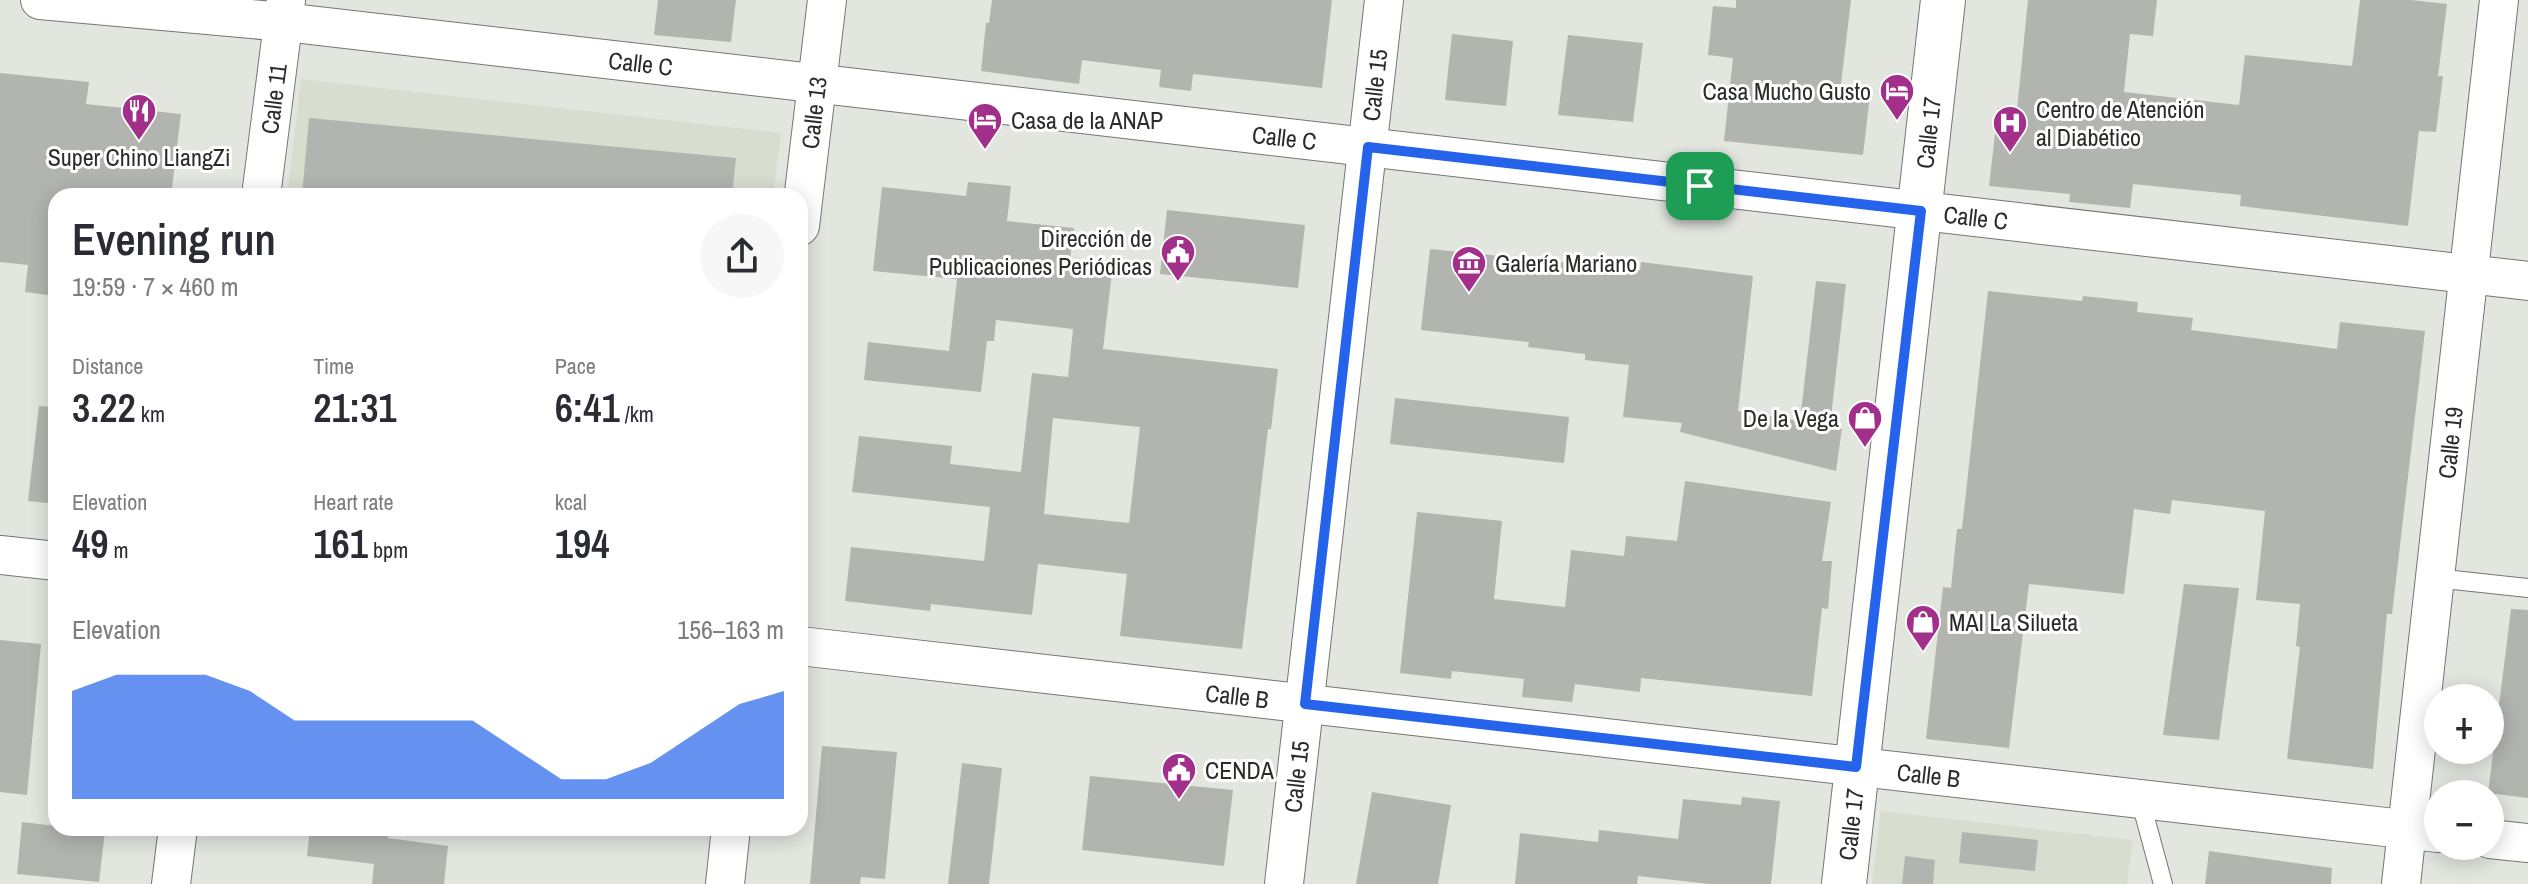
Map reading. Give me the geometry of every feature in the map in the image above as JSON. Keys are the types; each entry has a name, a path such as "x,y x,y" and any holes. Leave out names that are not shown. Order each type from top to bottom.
{"street":[{"name":"Calle C","path":"40,0 285,11 817,84 2528,281"},
{"name":"Calle 13","path":"805,188 827,0"},
{"name":"Calle 15","path":"1284,884 1384,0"},
{"name":"Calle 17","path":"1844,884 1943,0"},
{"name":"Calle 19","path":"2401,884 2423,831 2435,578 2499,0"},
{"name":"Calle 11","path":"262,188 285,11"},
{"path":"0,555 48,560"},
{"name":"Calle B","path":"808,647 2423,831"},
{"path":"171,884 177,836"},
{"path":"725,884 730,836"},
{"path":"2504,840 2528,843"}],"lane":[{"path":"2435,578 2528,588"},
{"path":"2140,799 2163,884"}],"shaded area":[{"path":"301,79 781,133 774,188 288,188"},
{"path":"1881,811 2133,840 2127,884 1872,884"}],"building":[{"path":"658,0 736,0 731,42 654,35"},
{"path":"992,0 1332,0 1322,88 1193,74 1191,91 1159,87 1161,70 1082,60 1079,84 981,71 986,23 989,23"},
{"path":"1736,0 1851,0 1840,92 1870,95 1863,155 1724,141 1733,58 1708,55 1713,6 1736,8"},
{"path":"2028,0 2157,0 2153,36 2130,34 2124,92 2239,105 2245,55 2352,66 2360,0 2447,4 2438,76 2443,76 2436,132 2419,131 2408,226 2240,206 2241,195 2133,184 2130,208 2069,202 2070,194 1989,186 1998,108 2017,110"},
{"path":"1452,34 1513,41 1506,106 1445,100"},
{"path":"1568,35 1643,43 1633,122 1558,115"},
{"path":"0,73 89,82 86,104 181,114 172,188 48,188 48,295 25,292 28,265 0,262"},
{"path":"309,118 736,158 733,188 303,188"},
{"path":"968,182 1011,186 1007,221 1074,228 1070,260 1113,264 1103,349 1278,369 1242,649 1120,636 1127,574 1038,564 1032,615 931,604 930,611 845,601 851,547 984,561 990,507 852,492 859,436 952,446 950,464 1021,472 1032,373 1068,377 1073,329 996,320 994,341 987,341 981,392 864,380 868,342 949,351 957,279 873,271 882,187 966,196","holes":["1053,418 1140,427 1129,523 1044,514"]},
{"path":"1167,210 1305,225 1298,288 1160,274"},
{"path":"1430,249 1640,270 1641,262 1753,276 1738,411 1800,421 1816,281 1846,284 1830,426 1842,428 1836,471 1680,432 1682,423 1623,417 1629,365 1585,360 1585,354 1528,347 1529,342 1421,330"},
{"path":"1988,291 2082,301 2083,296 2138,302 2137,312 2193,318 2191,330 2337,349 2340,322 2425,331 2392,614 2387,614 2373,769 2287,759 2300,647 2296,646 2300,604 2256,600 2265,511 2172,500 2170,514 2134,509 2124,594 2029,584 2009,748 1926,739 1943,587 1951,588 1957,529 1962,529"},
{"path":"1395,398 1569,417 1564,463 1390,444"},
{"path":"39,406 48,407 48,503 28,501"},
{"path":"1685,481 1831,502 1822,561 1832,561 1828,609 1822,608 1812,696 1641,678 1640,692 1575,684 1572,702 1522,697 1524,679 1452,671 1451,679 1400,673 1417,512 1502,521 1494,599 1565,607 1571,550 1624,556 1626,536 1677,541"},
{"path":"2184,584 2239,588 2219,740 2163,735"},
{"path":"2511,609 2528,610 2528,798 2504,795 2504,780 2490,780 2492,764 2504,764 2502,684"},
{"path":"0,640 41,644 27,795 0,792"},
{"path":"822,746 897,752 885,879 861,877 860,884 810,884"},
{"path":"962,763 1002,768 989,884 948,884"},
{"path":"1090,776 1233,790 1224,866 1082,850"},
{"path":"1372,792 1451,805 1438,884 1356,884"},
{"path":"1742,797 1780,801 1771,884 1710,884 1638,876 1637,884 1515,884 1520,833 1598,842 1599,830 1678,839 1683,799 1741,805"},
{"path":"22,822 48,825 48,836 104,836 99,882 17,874"},
{"path":"1962,832 2038,840 2035,871 1959,863"},
{"path":"309,836 388,836 448,846 444,884 372,884 374,864 307,856"},
{"path":"2209,851 2332,868 2331,884 2205,884"},
{"path":"1905,856 1935,860 1933,884 1902,884"}],"place":[{"name":"Casa Mucho Gusto","path":"1897,122"},
{"name":"Super Chino LiangZi","path":"139,142"},
{"name":"Casa de la ANAP","path":"985,151"},
{"name":"Centro de Atención al Diabético","path":"2010,154"},
{"name":"Dirección de Publicaciones Periódicas","path":"1178,283"},
{"name":"Galería Mariano","path":"1469,294"},
{"name":"De la Vega","path":"1865,449"},
{"name":"MAI La Silueta","path":"1923,653"},
{"name":"CENDA","path":"1179,801"}],"route":[{"path":"1368,147 1700,186 1921,211 1856,767 1305,704 1368,147"}]}
